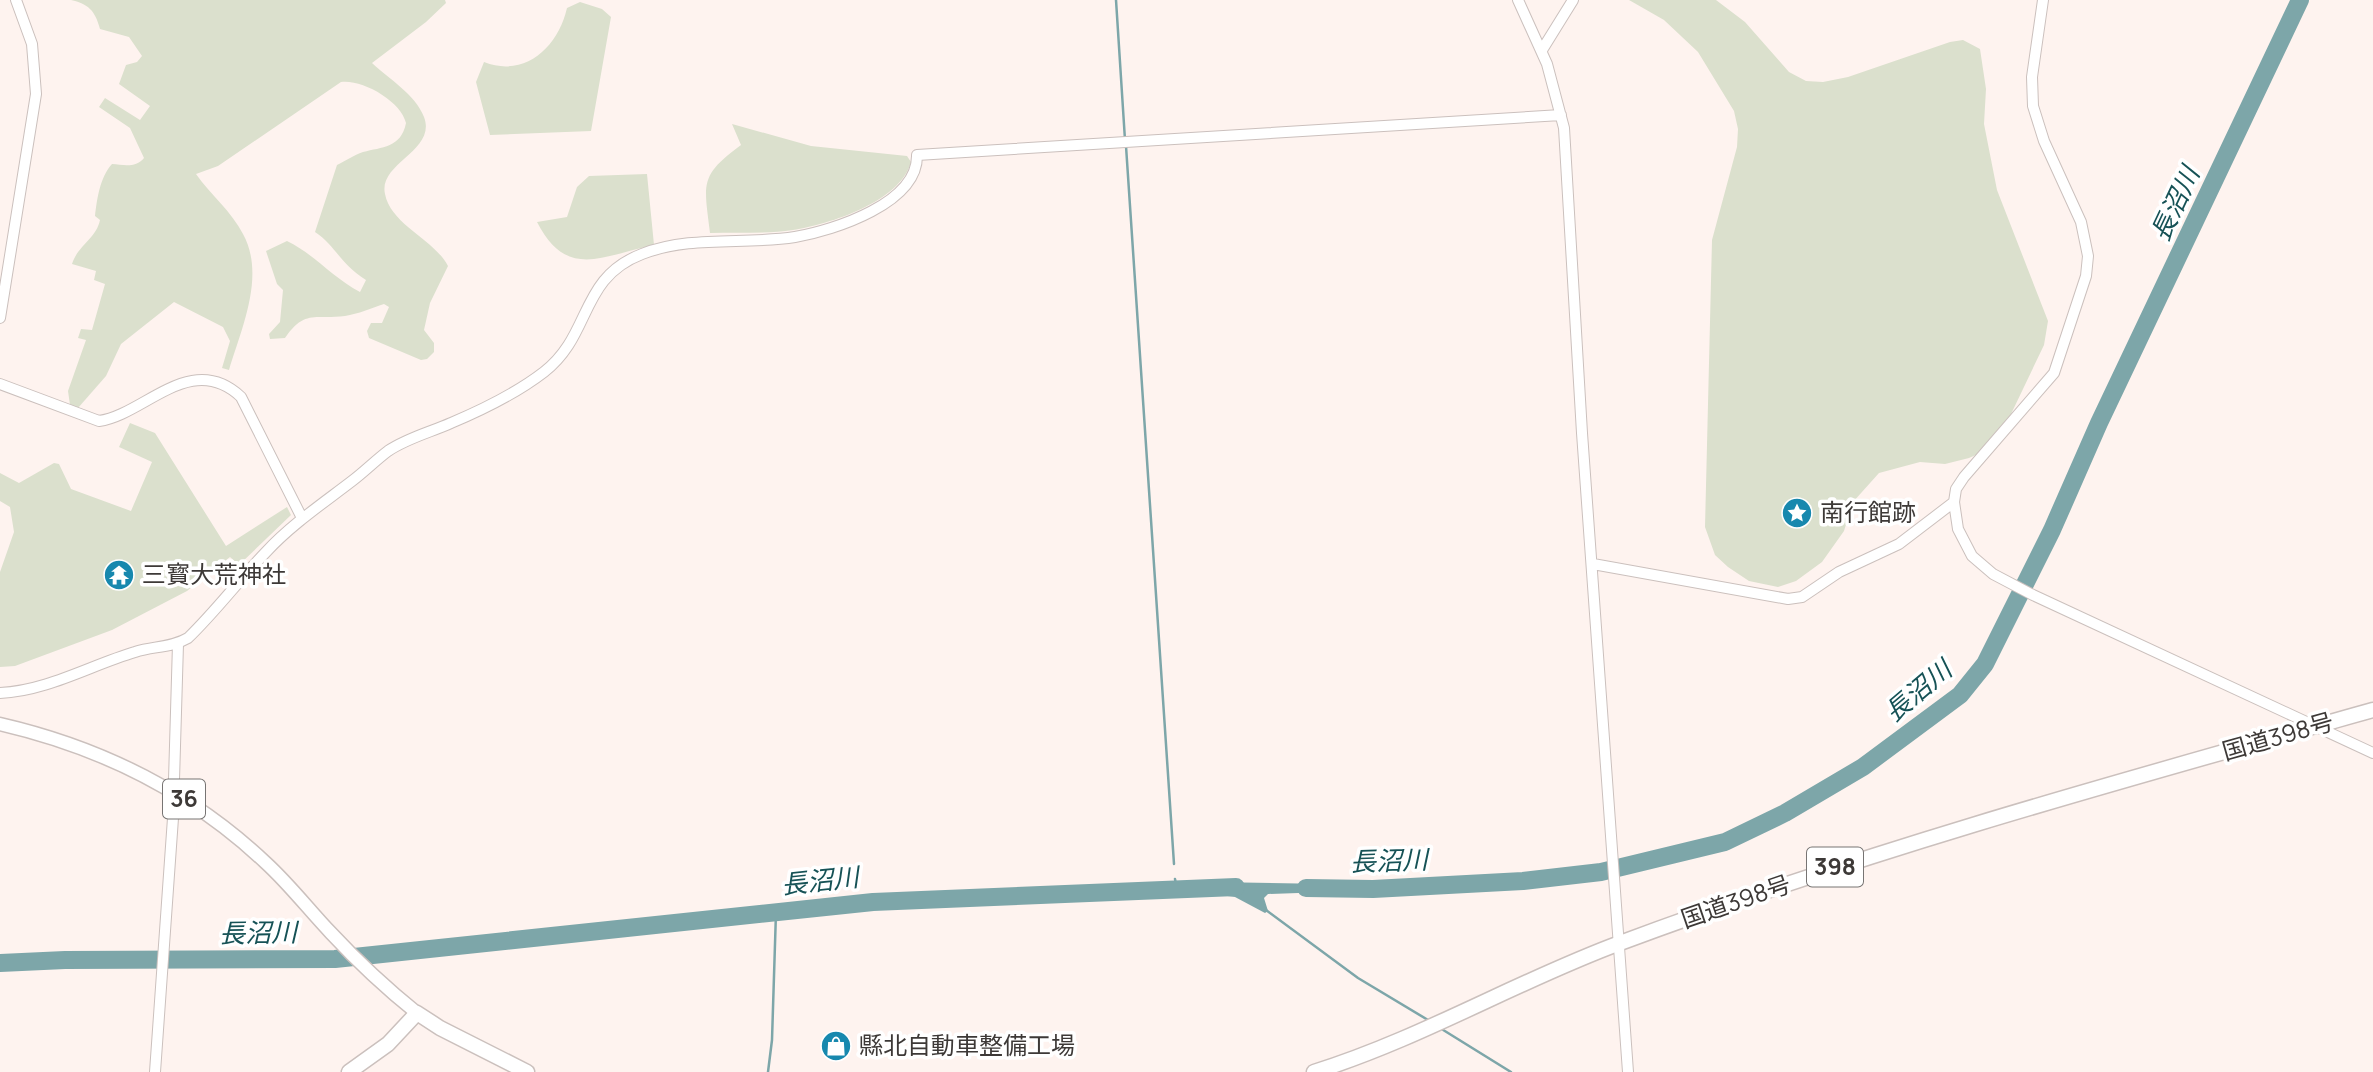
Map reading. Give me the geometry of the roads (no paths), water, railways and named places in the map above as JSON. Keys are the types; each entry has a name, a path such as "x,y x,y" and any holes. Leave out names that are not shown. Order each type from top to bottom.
{"highway":[{"name":"国道398号","path":"1314,1072 1336,1069 1617,944 1875,853 2373,710"},
{"path":"349,1072 388,1045 417,1013 440,1028 527,1072"}],"main road":[{"name":"36","path":"0,724 72,743 104,756 193,804 268,864 330,933 417,1013"}],"street":[{"path":"0,318 36,94 32,44 16,0"},
{"path":"1518,0 1542,50 1561,115 1628,1072"},
{"path":"1542,50 1573,0"},
{"path":"2043,0 2032,77 2033,106 2044,141 2081,222 2088,256 2086,276 2054,373 1956,489 1954,502 1958,529 1972,556 1982,567 2033,595 2373,753"},
{"path":"0,693 30,689 137,651 178,644 202,625 267,551 302,518 400,443 470,414 543,373 562,356 597,288 621,263 668,246 792,238 840,224 899,195 917,166 917,155 1561,115"},
{"path":"0,383 99,421 116,419 170,386 216,382 230,387 240,397 302,518"},
{"path":"1593,564 1788,599 1802,597 1839,572 1899,544 1954,502"},
{"path":"174,780 178,644"},
{"path":"155,1072 174,804"}],"water":[{"path":"1213,882 1328,884 1327,892 1268,894 1264,898 1268,911 1265,913 1235,897 1212,894"}],"waterway":[{"path":"1116,0 1125,140"},
{"name":"長沼川","path":"1306,888 1373,889 1523,881 1601,872 1725,842 1785,813 1863,767 1960,695 1985,664 2052,530 2099,423 2300,0"},
{"path":"1126,146 1174,864"},
{"path":"1175,879 1177,889"},
{"name":"長沼川","path":"0,963 65,960 335,959 873,902 1236,887"},
{"path":"1266,910 1358,978 1428,1020"},
{"path":"768,1072 772,1040 776,912"},
{"path":"1440,1028 1511,1072"}],"place":[{"name":"南行館跡","path":"1797,513"},
{"name":"三寳大荒神社","path":"119,575"},
{"name":"縣北自動車整備工場","path":"836,1046"}]}
